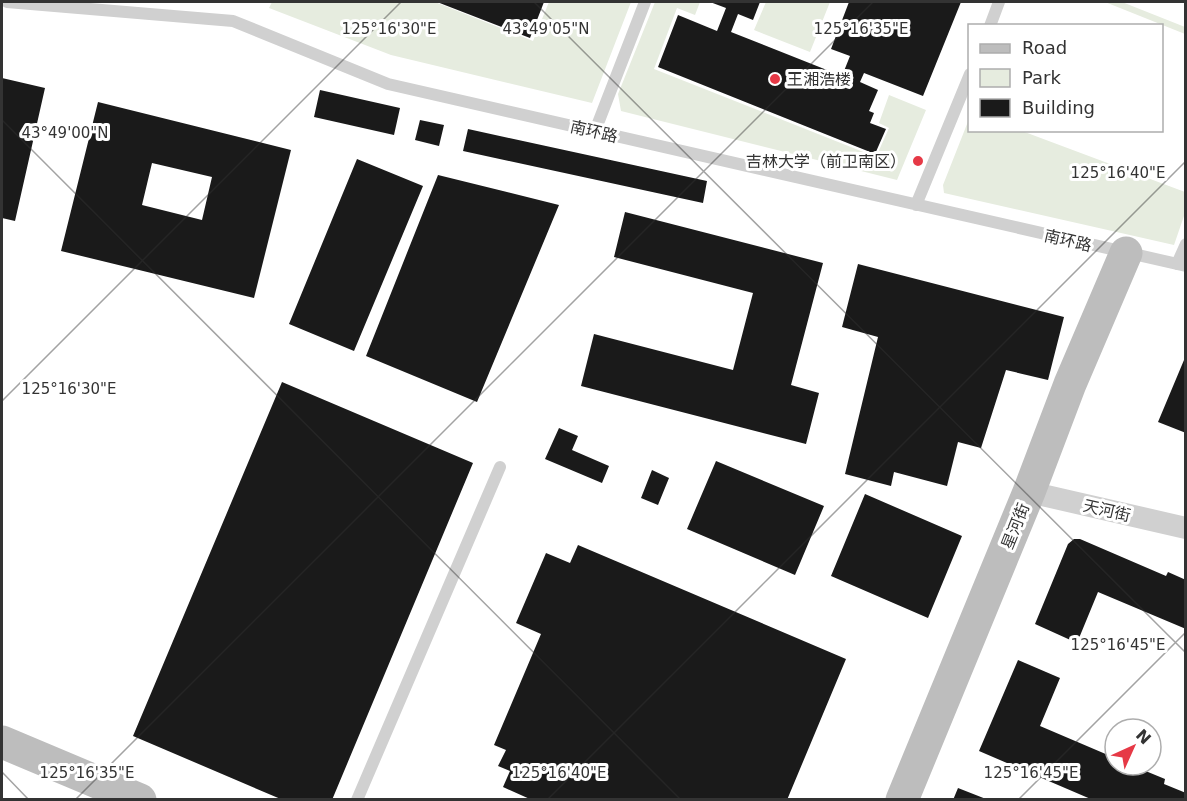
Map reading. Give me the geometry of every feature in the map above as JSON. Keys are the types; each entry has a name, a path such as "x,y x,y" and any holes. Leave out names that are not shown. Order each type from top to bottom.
{"street":[{"name":"星河街","path":"902,800 1029,492 1070,384 1126,252"},
{"name":"天河街","path":"1029,492 1185,528"},
{"path":"2,742 140,800"}],"lane":[{"name":"南环路","path":"7,2 232,21 388,84 1181,265"},
{"path":"595,131 645,2"},
{"path":"991,24 999,2"},
{"path":"916,205 968,76"},
{"path":"1181,265 1185,244"},
{"path":"357,800 500,467"}],"green space":[{"path":"272,2 435,2 533,41 549,2 631,2 592,103 391,55 269,8"},
{"path":"655,2 700,2 695,15 677,8 654,69 876,157 889,128 879,123 889,95 926,110 897,180 621,111 618,94"},
{"path":"766,2 830,2 810,52 754,30"},
{"path":"1105,2 1122,2 1185,27 1185,34"},
{"path":"968,122 968,132 1025,132 1185,192 1185,213 1174,245 944,193 943,185"}],"building":[{"path":"437,2 544,2 530,38"},
{"name":"王湘浩楼","path":"710,2 760,2 753,20 738,14 731,32 842,76 850,56 831,49 849,2 961,2 923,96 864,73 860,82 878,90 869,111 874,113 870,123 886,129 875,154 658,67 678,15 717,31 726,8"},
{"path":"2,78 45,88 15,221 2,218"},
{"path":"320,90 400,108 394,135 314,117"},
{"path":"98,102 291,150 254,298 61,251","holes":["152,163 212,177 202,220 142,205"]},
{"path":"420,120 444,125 439,146 415,140"},
{"path":"468,129 707,181 703,203 463,151"},
{"path":"357,159 423,186 354,351 289,324"},
{"path":"438,175 559,205 477,402 366,356"},
{"path":"625,212 823,263 791,385 819,393 806,444 581,386 594,334 733,370 753,293 614,257"},
{"path":"858,264 1064,317 1048,380 1006,370 981,448 958,442 947,486 894,472 891,486 845,474 878,337 842,327"},
{"path":"1184,360 1186,361 1186,433 1158,422"},
{"path":"282,382 473,463 332,800 283,800 133,736"},
{"path":"559,428 578,436 572,450 609,466 602,483 545,459"},
{"path":"716,461 824,506 795,575 687,529"},
{"path":"652,470 669,478 658,505 641,498"},
{"path":"865,494 962,536 928,618 831,576"},
{"path":"1074,539 1080,539 1166,576 1168,572 1186,580 1186,629 1098,592 1077,643 1035,624 1068,544"},
{"path":"578,545 846,659 787,800 532,800 503,787 510,771 498,766 506,750 494,745 541,634 516,623 546,553 570,563"},
{"path":"1018,660 1060,678 1040,726 1103,753 1103,777 1160,777 1165,779 1164,784 1186,793 1186,800 1093,800 979,751"},
{"path":"958,788 986,799 986,800 953,800"}],"place":[{"name":"王湘浩楼","path":"775,79"},
{"name":"吉林大学（前卫南区）","path":"918,161"}]}
